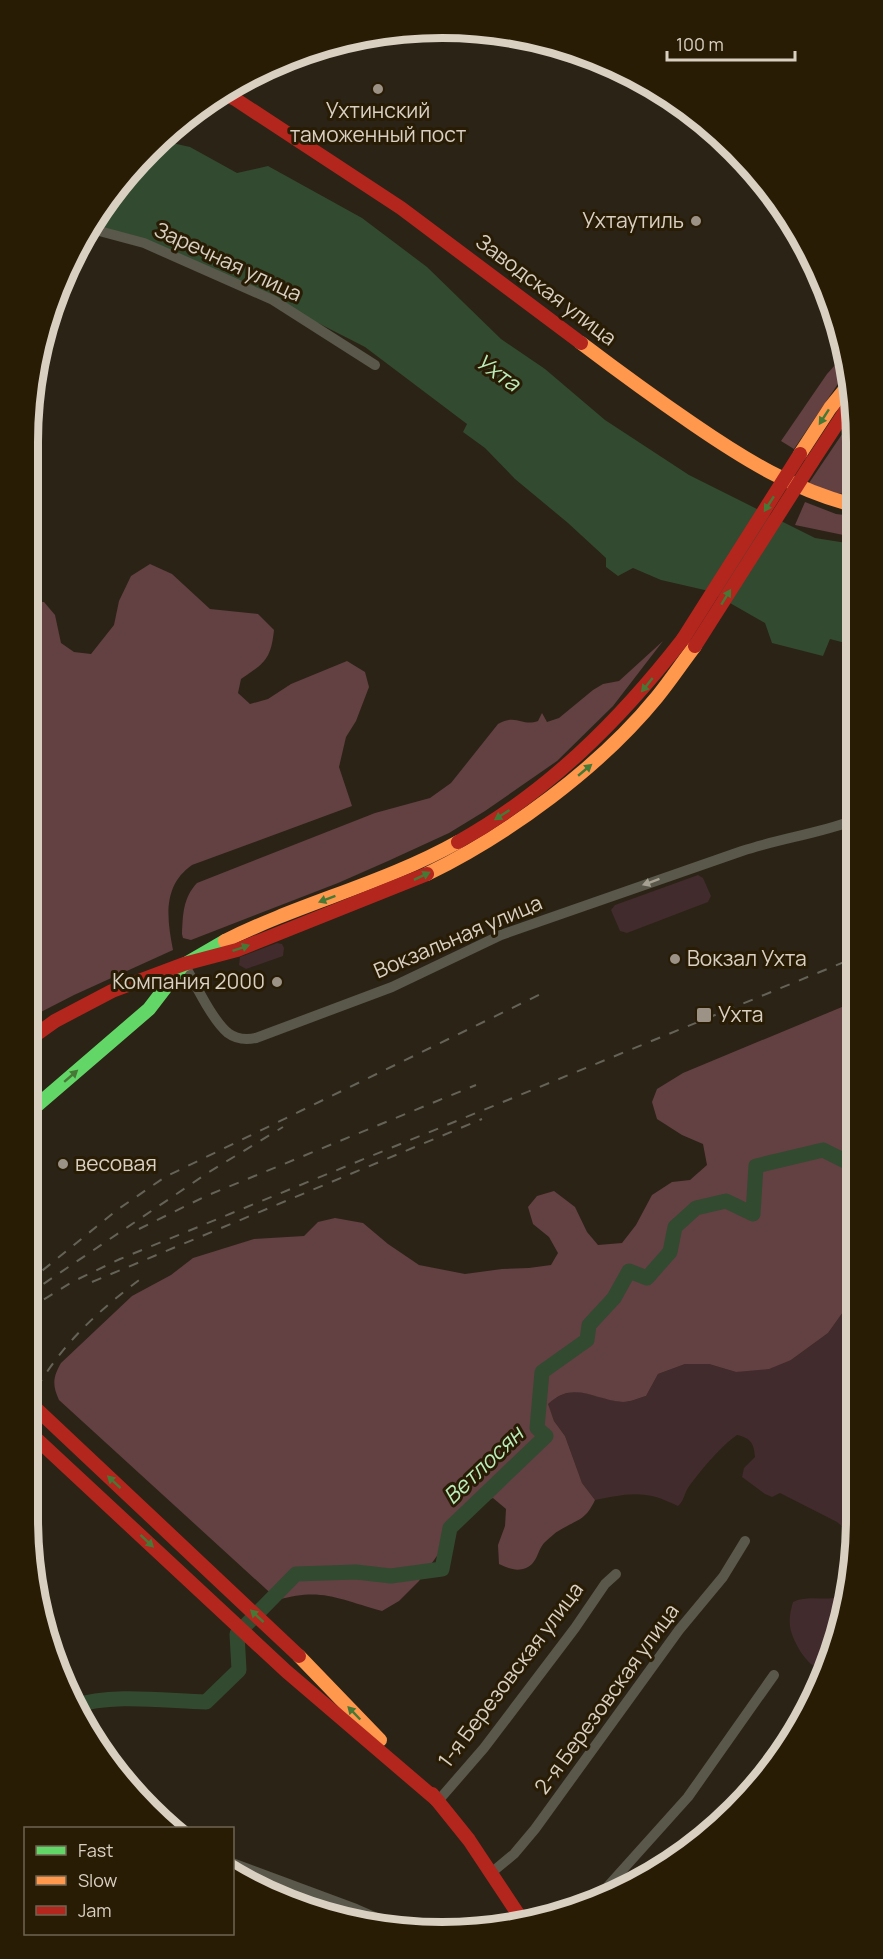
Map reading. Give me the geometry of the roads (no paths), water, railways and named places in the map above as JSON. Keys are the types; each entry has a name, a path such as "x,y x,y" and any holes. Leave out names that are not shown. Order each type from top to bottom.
{"street":[{"name":"Заводская улица","path":"231,97 451,245 657,400 789,484 821,498 846,503"},
{"name":"Заречная улица","path":"97,231 144,243 273,300 375,365"},
{"path":"38,1034 62,1018 112,992 184,964 237,950 400,886 447,863 512,826 562,788 611,746 656,698 695,646 806,458 830,408 842,393"},
{"path":"38,1104 153,1005 184,964 234,936 393,874 450,847 503,814 552,778 599,737 643,691 682,639 806,458 844,410"},
{"name":"Вокзальная улица","path":"184,964 206,1003 228,1033 241,1039 256,1038 392,987 501,935 759,845 816,833 846,823"},
{"path":"38,1410 299,1656 438,1801 518,1914"},
{"path":"38,1440 286,1671 438,1801"},
{"name":"2-я Березовская улица","path":"491,1873 514,1854 535,1829 679,1630 723,1577 745,1541"},
{"name":"1-я Березовская улица","path":"438,1801 484,1748 575,1628 605,1584 616,1574"},
{"path":"609,1885 688,1797 774,1675"},
{"path":"234,1864 370,1915"},
{"path":"356,1909 358,1913"}],"water":[{"path":"170,143 190,147 237,173 268,166 362,218 427,267 501,339 545,369 605,420 689,475 815,538 846,543 846,643 830,639 823,656 772,643 765,623 709,591 661,580 633,568 618,576 606,567 606,558 515,479 485,448 463,432 467,424 365,347 320,324 99,228 138,175"}],"waterway":[{"name":"Ветлосян","path":"83,1704 122,1699 206,1702 239,1670 237,1634 296,1574 356,1572 391,1576 442,1569 450,1528 546,1436 537,1428 542,1372 587,1340 589,1325 614,1298 629,1271 647,1278 670,1252 675,1227 696,1208 726,1201 753,1214 756,1166 823,1150 846,1162"}],"railway":[{"path":"38,1303 72,1282 120,1259 846,961"},
{"path":"38,1274 117,1210 165,1177 545,992"},
{"path":"139,1229 206,1196 476,1085"},
{"path":"92,1282 482,1119"},
{"path":"38,1288 209,1172 283,1127"},
{"path":"38,1386 50,1367 77,1334 143,1277"}],"place":[{"name":"Ухтинский таможенный пост","path":"378,89"},
{"name":"Ухтаутиль","path":"696,221"},
{"name":"Вокзал Ухта","path":"675,959"},
{"name":"Компания 2000","path":"277,982"},
{"name":"Ухта","path":"704,1015"},
{"name":"весовая","path":"63,1164"}]}
